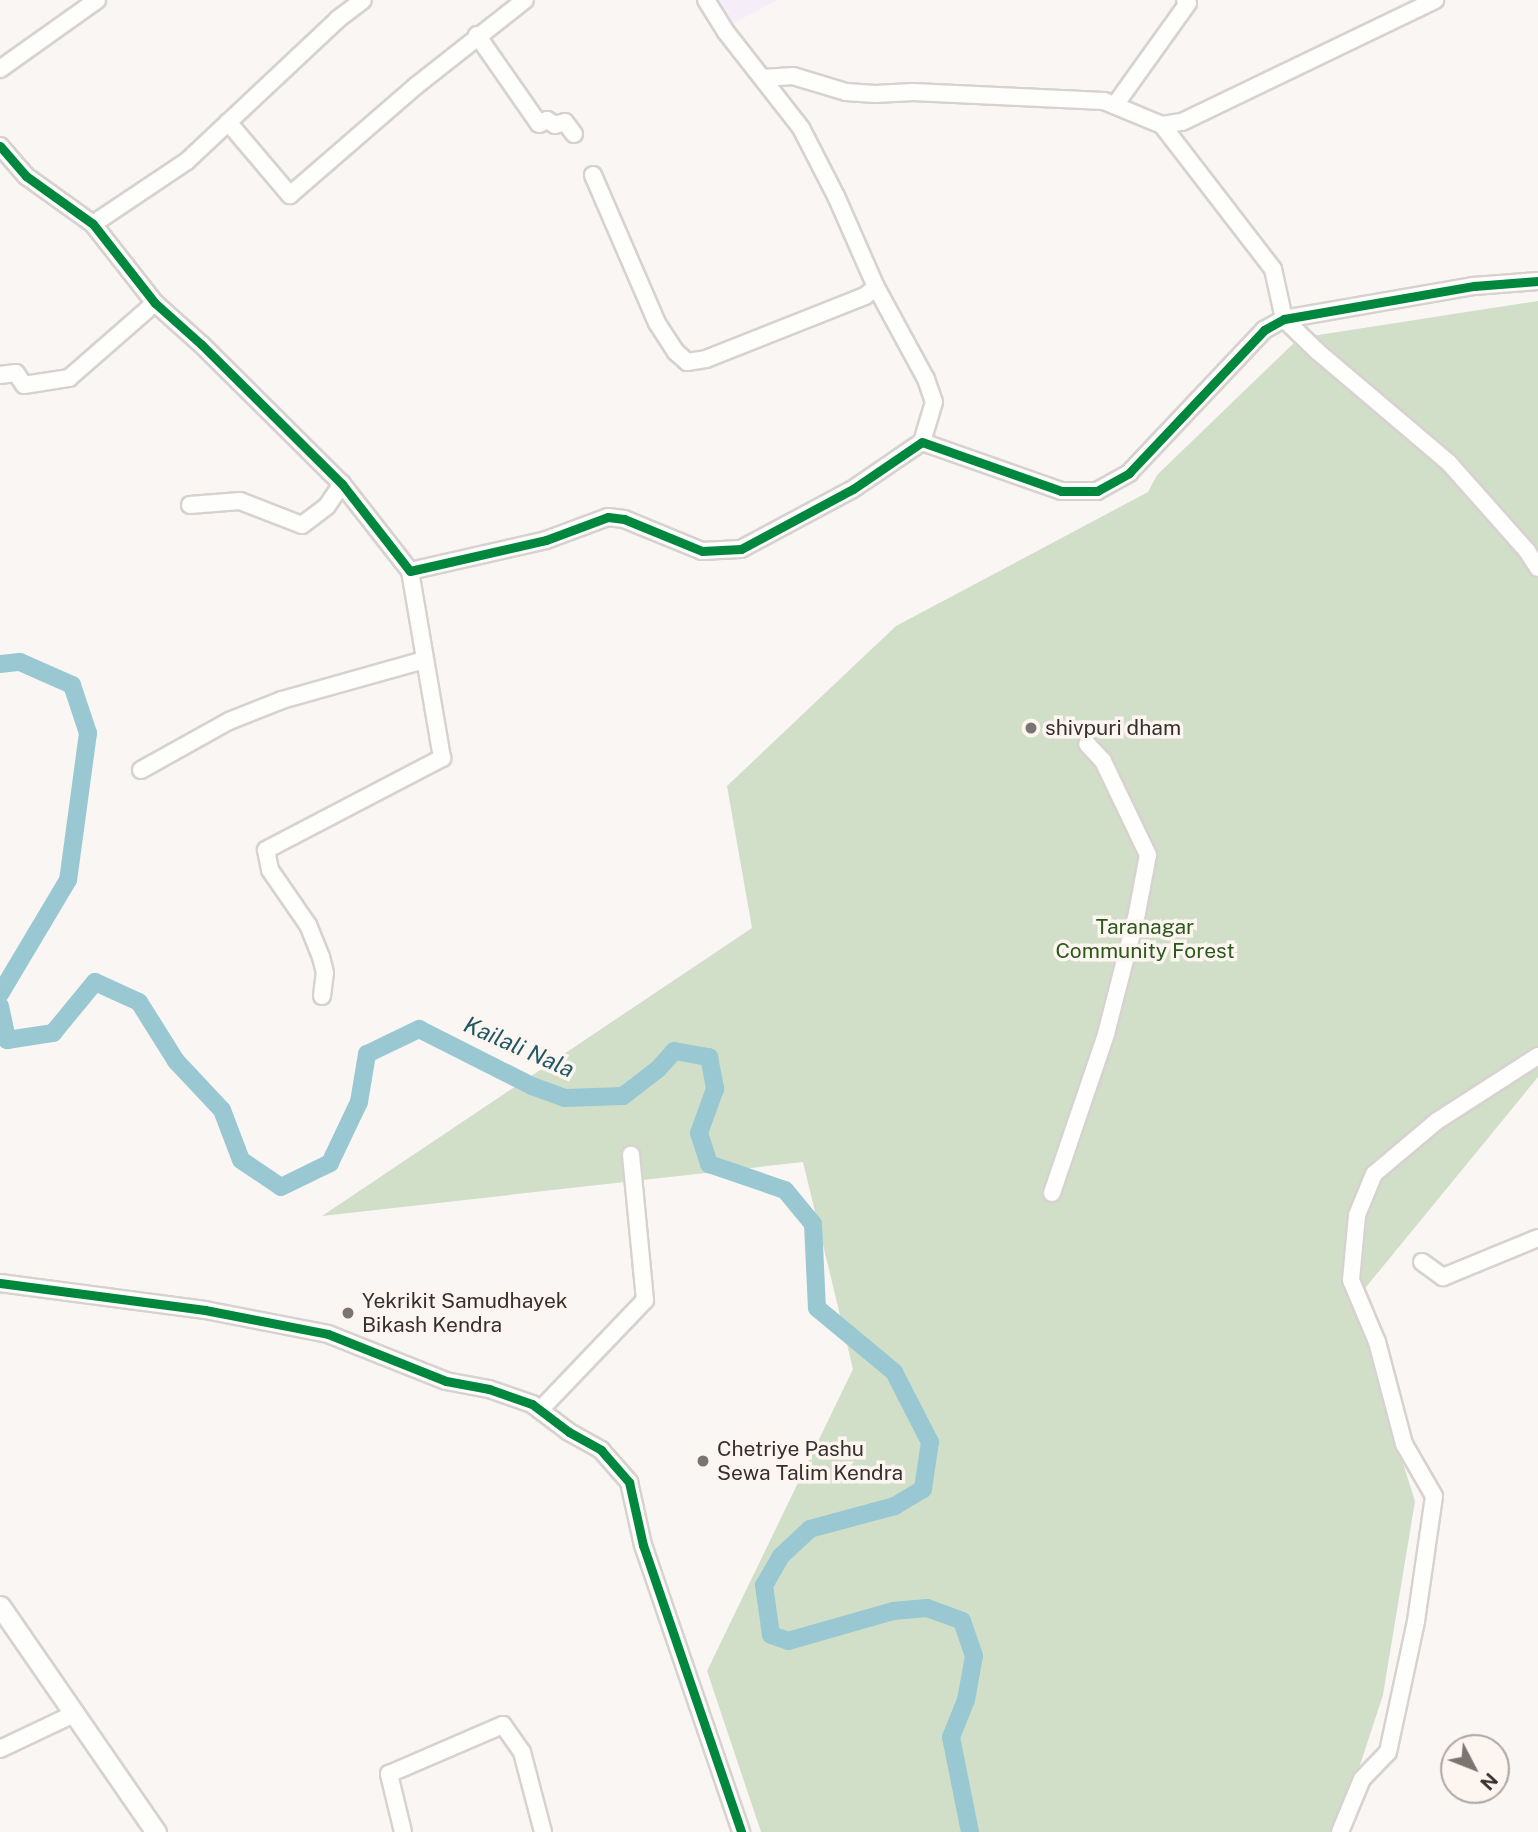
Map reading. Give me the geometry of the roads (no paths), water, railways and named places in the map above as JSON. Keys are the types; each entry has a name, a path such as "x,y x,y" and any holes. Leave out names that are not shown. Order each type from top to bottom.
{"street":[{"path":"0,69 97,0"},
{"path":"93,225 187,161 338,19 363,0"},
{"path":"228,122 290,195 477,35 525,0"},
{"path":"410,571 546,540 608,517 624,519 702,551 741,550 853,489 922,442 934,402 926,379 876,288 836,196 801,128 726,32 706,0"},
{"path":"1115,106 1188,3 1185,0"},
{"path":"1162,125 1182,122 1435,0"},
{"path":"477,35 539,124 547,120 555,125 565,122 574,134"},
{"path":"763,78 793,76 846,92 1104,101 1162,125 1273,268 1284,319 1317,351 1449,463 1527,551 1538,568"},
{"path":"0,146 26,176 93,225 155,303 202,345 342,484 410,571 442,758 266,850 270,870 308,925 321,957 325,973 322,996"},
{"path":"593,175 657,323 676,352 687,362 706,359 865,296 876,288"},
{"path":"922,442 1061,491 1097,491 1129,473 1264,330 1284,319 1474,286 1538,281"},
{"path":"0,375 16,373 24,385 69,378 155,303"},
{"path":"190,505 240,501 302,525 327,506 342,484"},
{"path":"141,770 239,717 282,700 424,660"},
{"path":"1052,1192 1105,1034 1137,913 1148,855 1104,761 1087,744"},
{"path":"1340,1832 1362,1779 1388,1752 1416,1621 1434,1496 1404,1444 1377,1342 1352,1280 1357,1215 1374,1174 1437,1121 1538,1056"},
{"path":"540,1410 645,1300 631,1155"},
{"path":"1422,1262 1443,1277 1538,1238"},
{"path":"0,1283 205,1310 328,1334 446,1381 489,1390 532,1404 569,1432 601,1450 629,1482 643,1545 741,1832"},
{"path":"0,1606 156,1832"},
{"path":"0,1749 76,1713"},
{"path":"403,1832 389,1774 503,1725 522,1752 543,1832"}],"waterway":[{"name":"Kailali Nala","path":"0,664 20,662 72,685 88,733 68,880 0,994"},
{"name":"Kailali Nala","path":"0,1006 7,1040 53,1033 95,982 139,1002 176,1061 222,1110 241,1160 281,1187 330,1163 359,1102 367,1054 419,1029 532,1086 565,1098 623,1096 658,1069 674,1051 709,1057 715,1089 699,1133 709,1164 785,1190 813,1224 817,1308 894,1372 930,1442 923,1489 895,1506 810,1529 781,1556 764,1585 771,1635 788,1641 893,1611 927,1608 962,1621 974,1656 966,1700 951,1737 970,1832"}],"place":[{"name":"shivpuri dham","path":"1031,728"},
{"name":"Yekrikit Samudhayek Bikash Kendra","path":"348,1313"},
{"name":"Chetriye Pashu Sewa Talim Kendra","path":"703,1461"}],"park label":[{"name":"Taranagar Community Forest","path":"1145,939"}]}
